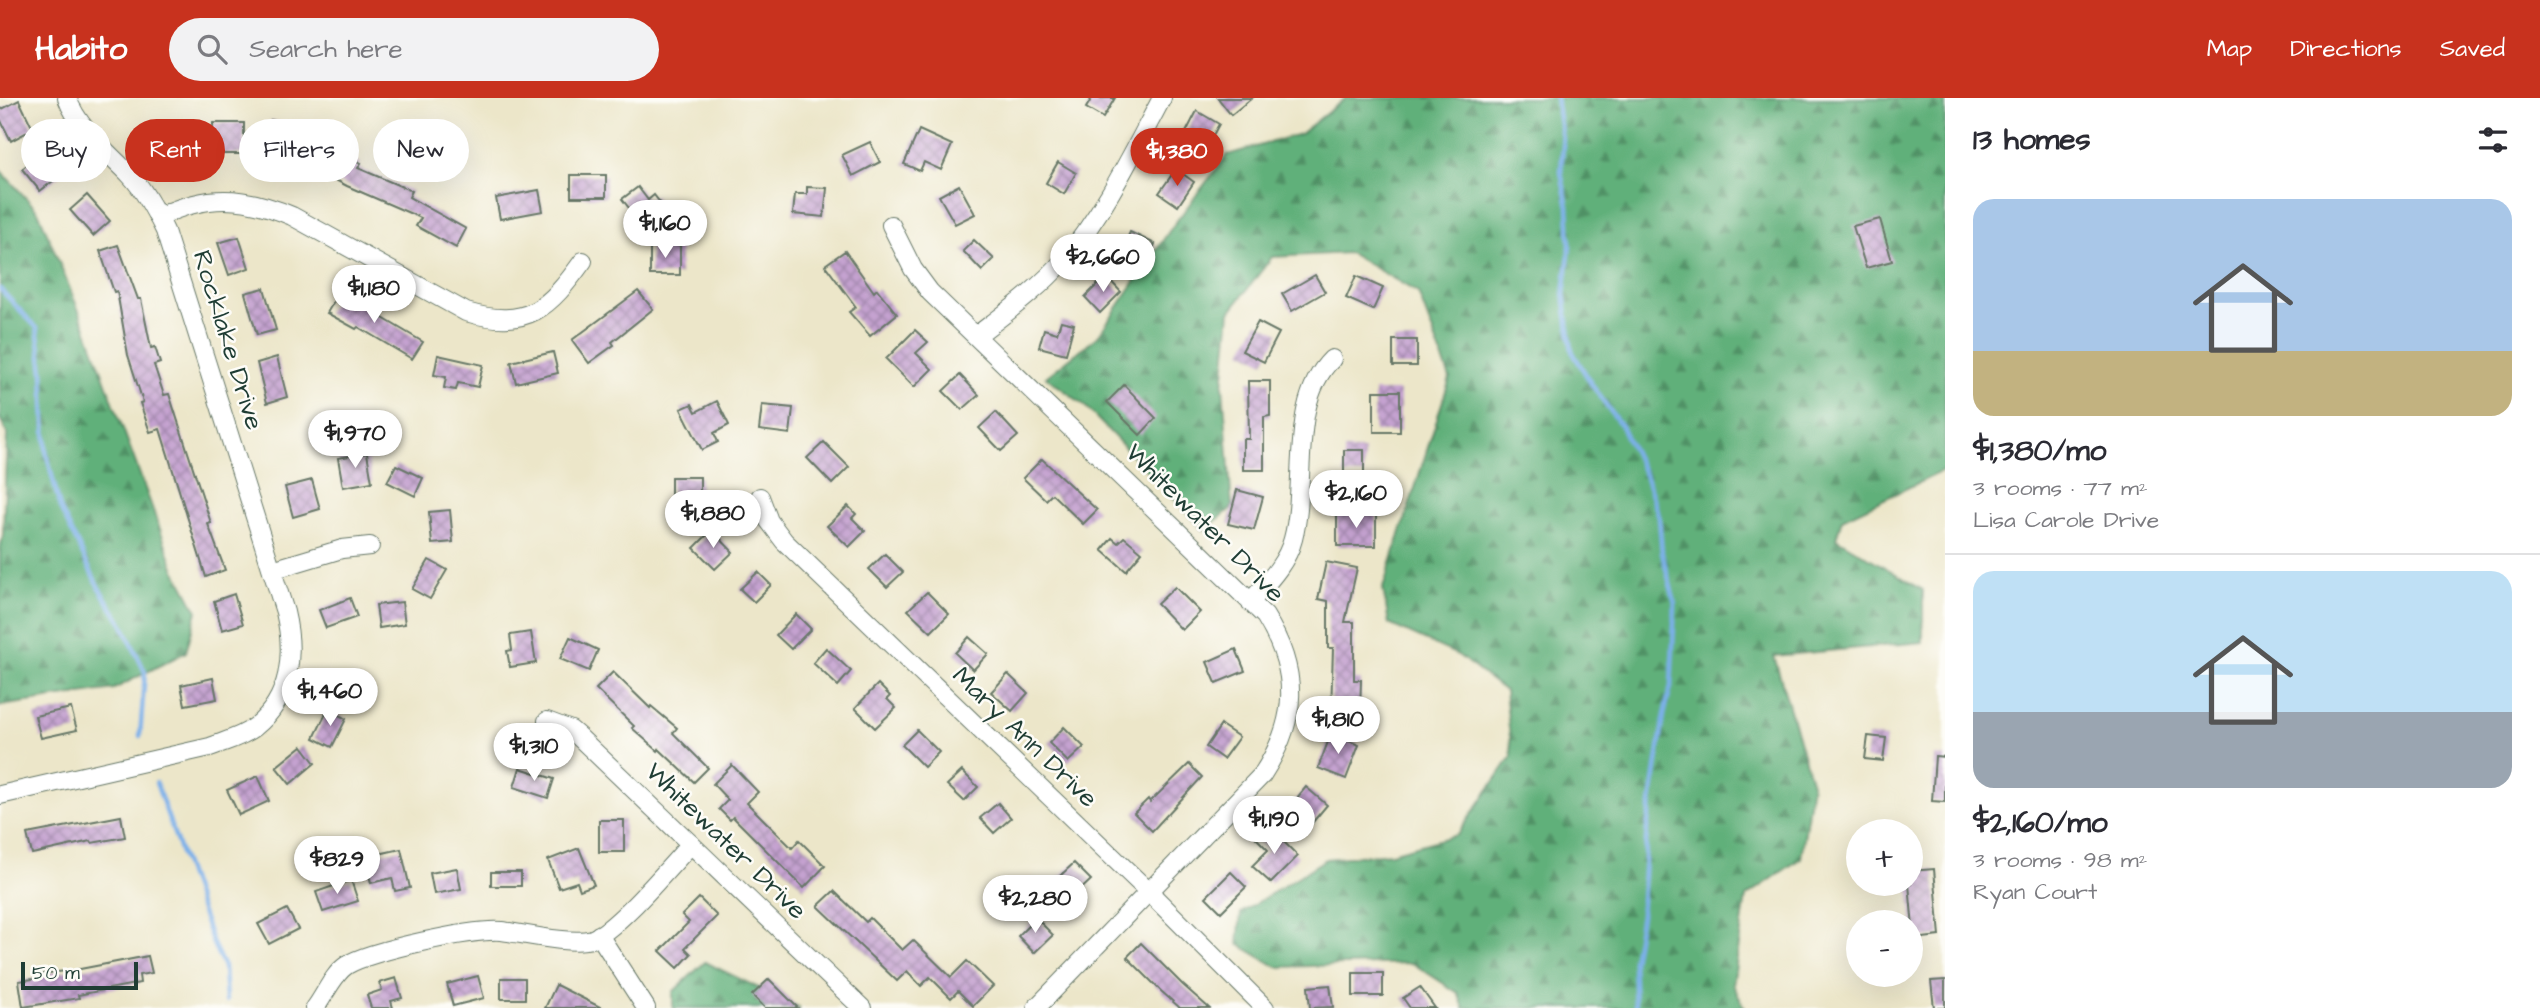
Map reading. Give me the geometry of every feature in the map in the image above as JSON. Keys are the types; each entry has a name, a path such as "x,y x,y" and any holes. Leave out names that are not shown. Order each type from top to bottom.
{"street":[{"name":"Rocklake Drive","path":"0,795 210,747 239,736 254,727 275,703 290,667 290,631 177,262 158,217 140,187 81,123 66,98"},
{"path":"976,336 1034,291 1076,244 1122,172 1162,98"},
{"path":"158,217 184,205 210,200 234,200 273,208 466,312 485,317 516,317 541,308 558,296 583,261"},
{"name":"Whitewater Drive","path":"891,225 913,269 930,292 1265,616 1283,651 1289,673 1290,702 1286,729 1277,752 1262,775 1036,1008"},
{"path":"1251,601 1271,578 1293,540 1306,410 1319,371 1332,359"},
{"name":"Mary Ann Drive","path":"760,496 769,521 784,541 1149,892 1265,1008"},
{"path":"272,570 342,549 370,546"},
{"name":"Whitewater Drive","path":"547,721 571,730 578,736 862,1008"},
{"path":"315,1008 345,966 364,958 433,940 486,931 571,940 584,940 599,935 630,909 691,844"},
{"path":"599,935 646,1008"}],"green space":[{"path":"1346,98 1945,98 1945,470 1842,519 1836,538 1923,590 1923,642 1774,656 1812,784 1801,858 1746,897 1733,985 1745,1008 1464,1008 1458,993 1412,963 1277,967 1238,944 1241,913 1326,859 1391,853 1457,835 1512,756 1505,691 1458,655 1389,624 1383,588 1450,378 1418,293 1349,253 1272,257 1230,312 1223,386 1232,508 1204,530 1084,405 1046,377 1098,336 1172,227 1227,155 1300,134"},
{"path":"0,170 38,211 86,328 175,570 197,611 186,652 114,689 0,706 0,551 7,434 0,418"},
{"path":"705,962 800,1008 673,1008 673,992"}],"building":[{"path":"1092,98 1115,98 1103,118 1086,108"},
{"path":"1218,98 1252,98 1231,115"},
{"path":"19,100 28,119 21,119 21,136 11,141 0,119 0,110"},
{"path":"1197,111 1219,124 1203,154 1181,142"},
{"path":"225,123 239,123 239,154 225,154"},
{"path":"919,130 952,145 941,170 924,162 920,171 904,164"},
{"path":"870,142 880,162 853,176 842,155"},
{"path":"1058,162 1076,173 1064,194 1046,183"},
{"path":"359,168 373,174 373,182 391,182 412,191 409,197 466,229 456,248 416,226 421,218 339,182 359,182"},
{"path":"1176,169 1194,182 1178,206 1159,193"},
{"path":"571,175 606,175 606,197 571,197"},
{"path":"33,182 52,182 40,191"},
{"path":"959,185 975,214 955,224 939,196"},
{"path":"638,187 648,200 654,195 665,209 643,226 622,199"},
{"path":"807,187 827,188 824,217 793,214 795,194 807,194"},
{"path":"539,190 543,211 500,219 496,198"},
{"path":"87,195 110,221 93,236 70,210"},
{"path":"1880,219 1892,261 1866,268 1853,226"},
{"path":"1130,232 1155,244 1142,273 1117,261"},
{"path":"239,237 249,268 229,275 218,243"},
{"path":"974,240 994,259 982,271 963,251"},
{"path":"118,245 138,299 141,299 151,348 155,347 160,363 154,365 164,395 169,394 211,523 208,524 225,570 206,577 160,429 150,432 140,403 143,402 128,355 117,291 114,292 100,251"},
{"path":"650,245 680,245 680,275 650,275"},
{"path":"845,251 874,292 877,289 897,314 870,336 849,312 856,307 825,265"},
{"path":"1315,275 1325,292 1292,311 1282,294"},
{"path":"1106,276 1121,292 1100,313 1085,297"},
{"path":"1356,276 1383,288 1373,310 1346,298"},
{"path":"264,288 276,330 257,335 245,293"},
{"path":"638,291 653,309 612,342 614,345 589,363 572,340"},
{"path":"339,292 423,342 412,359 358,327 356,329 327,313"},
{"path":"1061,321 1074,324 1066,354 1039,347 1044,329 1057,333"},
{"path":"1258,322 1279,333 1264,362 1242,351"},
{"path":"915,330 928,342 916,353 932,369 914,387 886,359"},
{"path":"1393,340 1417,340 1417,366 1393,366"},
{"path":"553,352 558,373 516,383 511,362"},
{"path":"438,355 483,365 478,387 458,383 456,390 444,388 446,377 434,375"},
{"path":"277,357 287,397 267,403 257,363"},
{"path":"960,375 979,395 962,410 943,391"},
{"path":"1248,381 1270,381 1270,416 1264,417 1264,470 1243,470 1243,439 1249,439"},
{"path":"1124,385 1156,418 1140,435 1107,402"},
{"path":"1374,391 1400,391 1400,432 1374,432"},
{"path":"717,401 729,425 714,433 718,442 702,450 681,409 692,404 696,412"},
{"path":"762,405 793,408 790,434 759,430"},
{"path":"996,412 1018,436 1001,451 979,428"},
{"path":"824,442 849,467 832,484 807,458"},
{"path":"1344,450 1364,450 1364,475 1344,475"},
{"path":"367,453 372,482 343,487 338,458"},
{"path":"1042,459 1097,510 1083,524 1052,494 1046,500 1023,478"},
{"path":"396,465 423,478 415,496 387,482"},
{"path":"671,477 700,477 700,506 671,506"},
{"path":"312,480 320,509 293,517 285,487"},
{"path":"1237,490 1263,497 1254,530 1228,524"},
{"path":"848,506 856,514 852,518 865,531 849,547 827,526"},
{"path":"450,510 453,542 432,544 429,512"},
{"path":"1337,514 1376,514 1376,546 1337,546"},
{"path":"712,530 733,552 715,569 694,548"},
{"path":"1124,537 1142,552 1126,571 1102,550 1112,538 1118,543"},
{"path":"885,554 903,572 887,587 869,569"},
{"path":"429,560 447,570 430,599 412,589"},
{"path":"1326,562 1357,568 1345,622 1354,622 1354,680 1361,680 1360,712 1331,712 1333,648 1328,648 1328,601 1318,599"},
{"path":"758,572 771,585 754,602 740,589"},
{"path":"1175,587 1200,612 1182,630 1157,604"},
{"path":"927,592 949,614 931,632 908,610"},
{"path":"234,594 243,624 222,630 214,601"},
{"path":"350,598 357,617 326,628 319,610"},
{"path":"402,602 405,624 379,628 376,605"},
{"path":"796,614 811,629 791,649 776,635"},
{"path":"531,632 536,663 510,667 507,651 512,650 510,635"},
{"path":"570,637 598,650 589,671 560,659"},
{"path":"969,637 988,654 973,670 955,653"},
{"path":"826,648 851,671 838,686 813,663"},
{"path":"1236,649 1245,671 1216,683 1207,662"},
{"path":"613,672 650,708 651,706 677,728 673,733 708,768 694,782 632,728 634,726 596,689"},
{"path":"1008,674 1028,693 1012,711 991,692"},
{"path":"213,678 217,699 185,705 181,685"},
{"path":"878,684 890,696 887,699 896,708 875,728 855,708"},
{"path":"71,708 77,730 41,738 35,716"},
{"path":"328,709 346,719 332,747 314,738"},
{"path":"1221,725 1239,737 1223,759 1206,747"},
{"path":"1064,727 1084,747 1068,762 1049,743"},
{"path":"917,730 939,752 924,767 902,745"},
{"path":"1331,734 1359,745 1346,779 1318,768"},
{"path":"1868,736 1886,738 1883,761 1865,759"},
{"path":"302,746 315,763 290,784 276,767"},
{"path":"1935,756 1945,757 1945,802 1932,801"},
{"path":"1189,764 1202,777 1152,831 1134,813 1148,799 1150,802"},
{"path":"732,765 758,792 747,803 792,848 799,840 825,866 804,888 733,817 730,820 719,809 728,800 713,784"},
{"path":"520,768 554,779 548,798 514,787"},
{"path":"962,771 978,787 964,801 947,785"},
{"path":"258,776 269,801 239,815 227,790"},
{"path":"1306,787 1327,805 1307,829 1286,811"},
{"path":"998,803 1011,818 994,833 980,818"},
{"path":"121,816 125,837 92,843 91,841 32,854 27,834"},
{"path":"599,820 624,820 624,852 599,852"},
{"path":"1268,826 1298,856 1271,883 1252,866 1268,850 1256,838"},
{"path":"579,848 594,885 580,890 577,882 559,888 548,860"},
{"path":"401,849 410,888 395,891 392,878 371,883 365,857"},
{"path":"1074,863 1091,880 1076,894 1084,902 1072,914 1047,888"},
{"path":"457,868 461,889 434,894 430,873"},
{"path":"1934,869 1940,936 1923,938 1923,910 1911,910 1910,896 1923,896 1923,870"},
{"path":"491,872 521,872 521,886 491,886"},
{"path":"1231,872 1246,887 1221,912 1206,897"},
{"path":"351,880 358,901 323,912 316,892"},
{"path":"834,891 866,922 870,918 902,950 913,940 951,977 967,961 993,986 973,1006 958,991 951,998 930,977 921,986 907,971 897,981 818,906"},
{"path":"699,898 717,916 685,948 691,954 678,968 660,951 689,922 682,915"},
{"path":"287,909 298,929 269,944 258,924"},
{"path":"1036,918 1053,935 1034,953 1018,936"},
{"path":"1141,943 1209,1008 1180,1008 1161,991 1127,957"},
{"path":"148,956 152,973 139,975 140,983 78,995 79,998 23,1007 19,981 40,978 40,974"},
{"path":"1353,973 1383,973 1383,996 1353,996"},
{"path":"478,976 484,998 453,1006 447,984"},
{"path":"396,978 402,998 391,1001 393,1008 371,1008 367,995 382,990 379,983"},
{"path":"501,978 525,978 525,999 501,999"},
{"path":"769,979 798,1008 765,1008 752,995"},
{"path":"1945,980 1945,1008 1934,1008 1931,981"},
{"path":"556,985 602,1008 545,1008"},
{"path":"1330,985 1333,1007 1310,1008 1308,987"},
{"path":"1420,987 1435,1008 1410,1008 1403,998"}],"waterway":[{"path":"1556,98 1563,145 1561,172 1568,207 1570,246 1564,294 1572,351 1621,426 1646,477 1659,517 1662,553 1675,603 1671,686 1664,715 1647,829 1641,915 1633,961 1635,1008"},
{"path":"0,289 37,328 43,371 46,451 60,508 99,588 122,623 145,672 140,736"},
{"path":"156,783 213,944 224,967 226,1001"}]}
